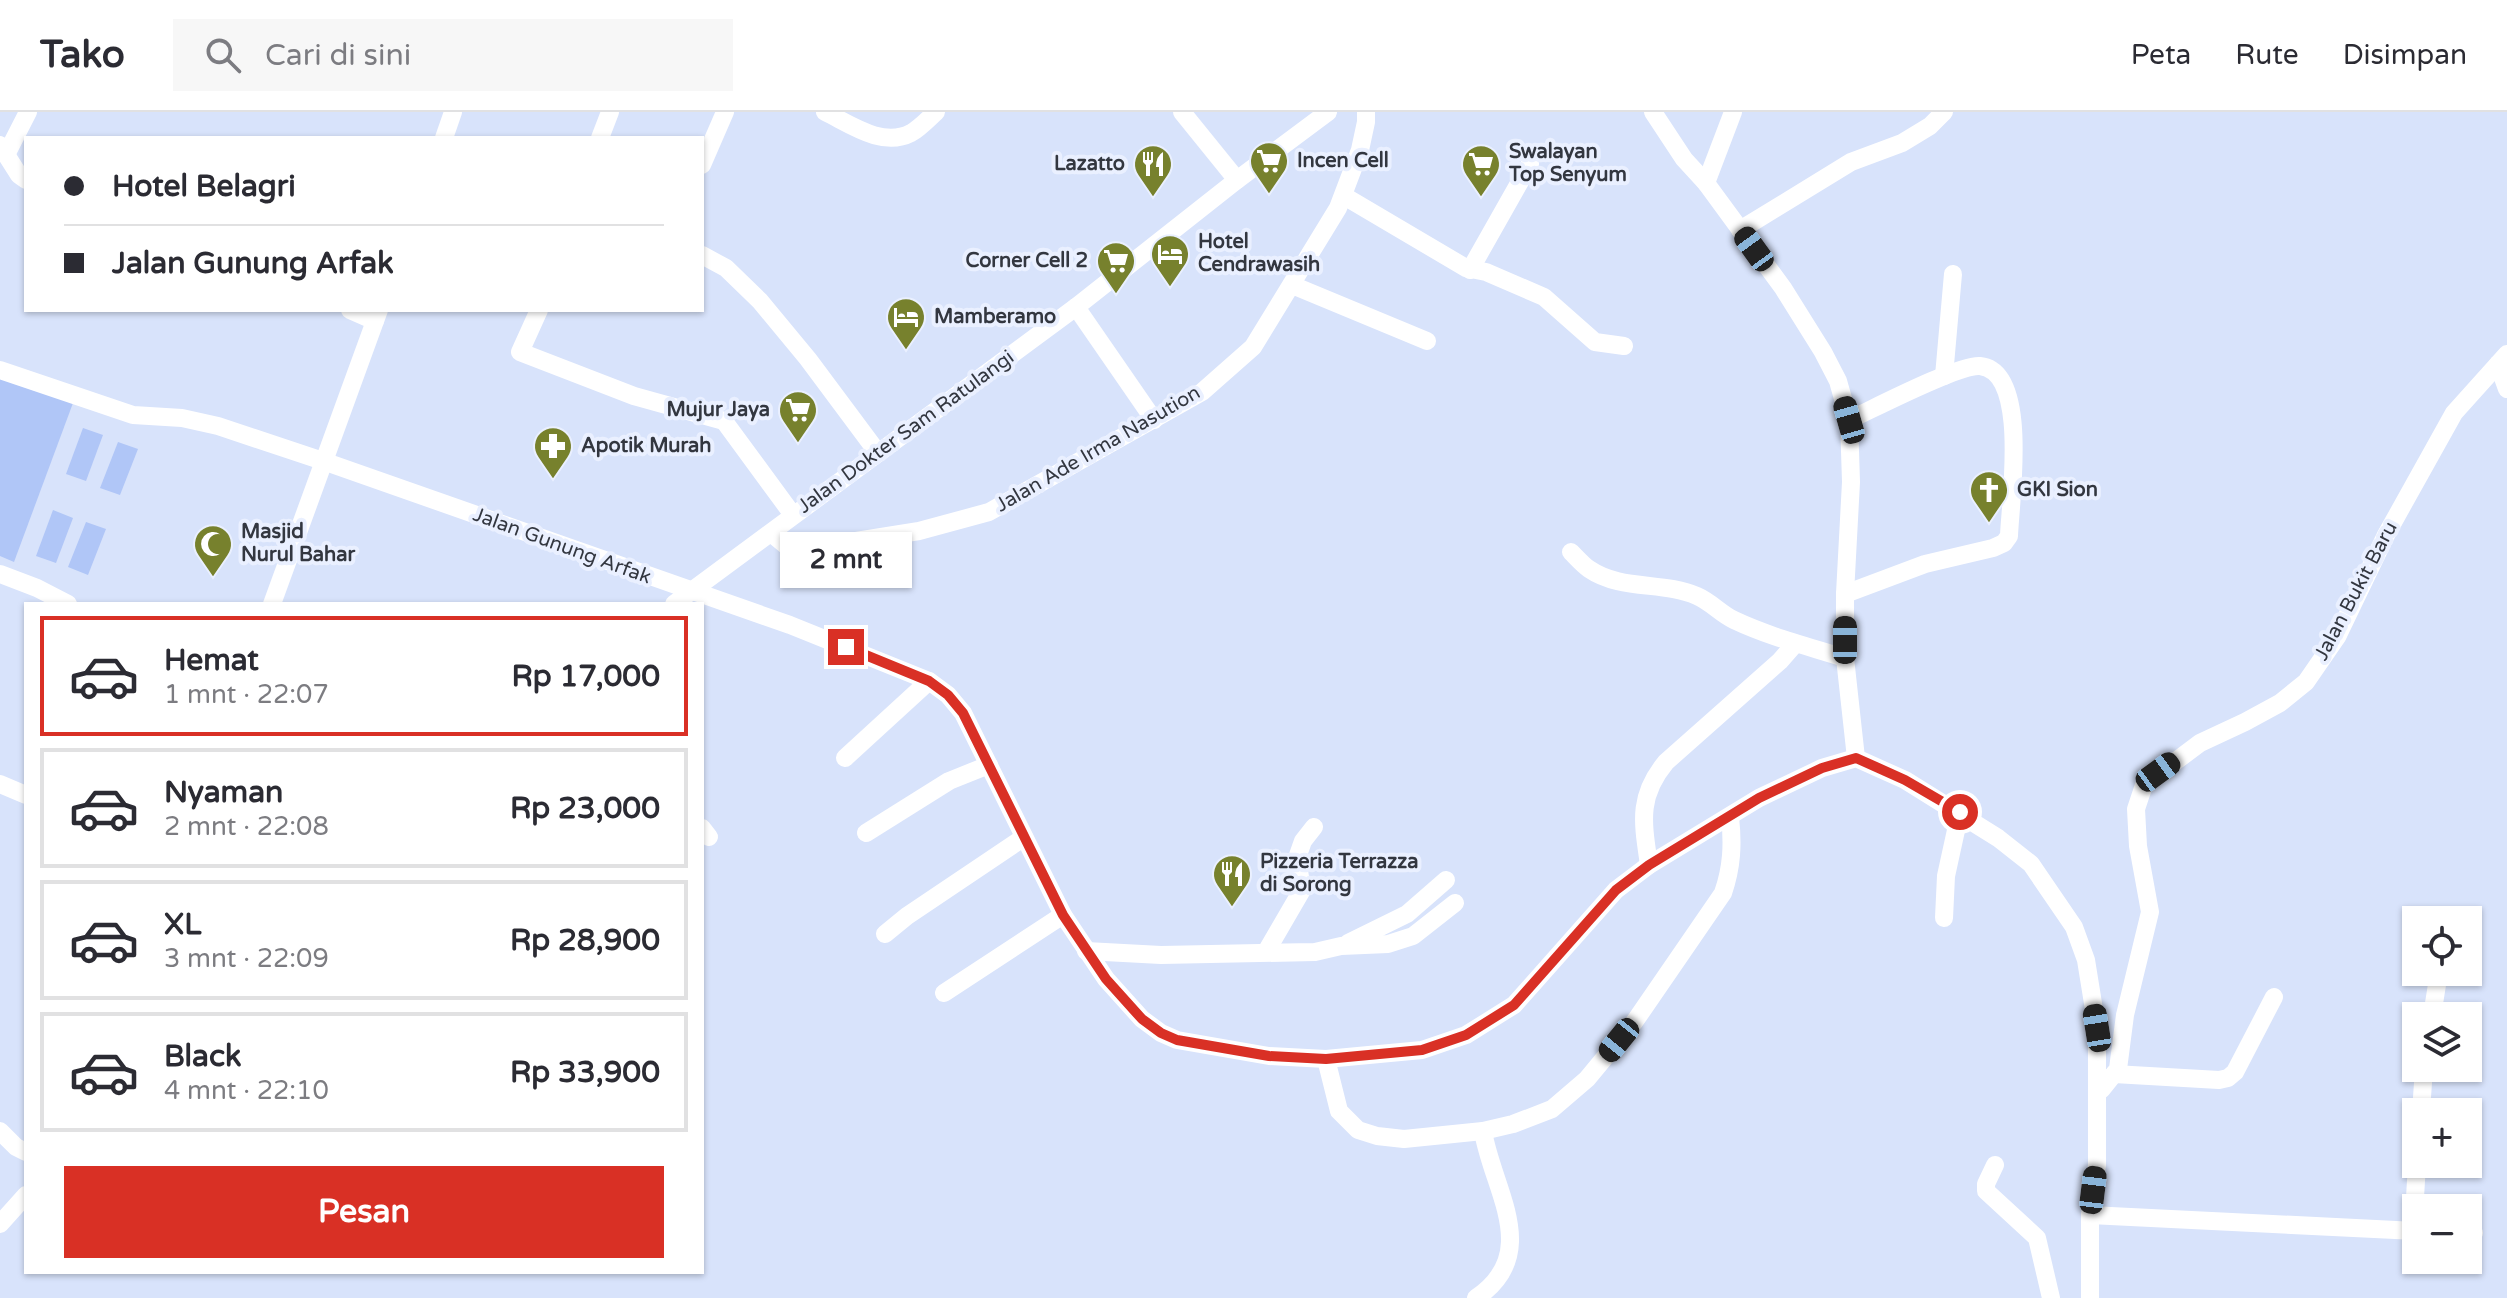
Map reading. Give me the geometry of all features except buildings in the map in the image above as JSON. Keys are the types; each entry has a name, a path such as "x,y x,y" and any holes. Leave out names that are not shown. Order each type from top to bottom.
{"street":[{"path":"24,179 4,149 28,112"},
{"path":"451,136 453,112"},
{"path":"601,136 610,112"},
{"path":"704,160 725,112"},
{"path":"825,112 874,135 894,138 914,132 936,112"},
{"path":"1182,112 1237,180"},
{"name":"Jalan Dokter Sam Ratulangi","path":"677,602 1076,307 1328,112"},
{"name":"Jalan Ade Irma Nasution","path":"771,533 788,547 804,549 869,541 955,523 989,512 1202,392 1253,347 1292,285 1344,196 1360,150 1366,112"},
{"path":"1653,112 1684,159 1706,183 1783,288 1838,381 1849,420 1851,482 1845,658 1856,758 1905,780 1998,838 2031,864 2074,927 2086,960 2097,1028 2097,1165 2090,1215 2090,1298"},
{"path":"1706,183 1733,112"},
{"path":"1740,230 1851,162 1902,143 1930,126 1944,112"},
{"path":"1470,270 1530,164"},
{"path":"1344,196 1470,270 1486,272 1544,297 1595,342 1624,346"},
{"path":"704,256 726,268 760,301 878,453"},
{"path":"1944,376 1953,274"},
{"path":"1292,285 1427,341"},
{"path":"1076,307 1154,420"},
{"path":"538,312 520,352 634,396 724,421 793,515"},
{"path":"273,602 377,316"},
{"path":"2503,359 2507,389"},
{"name":"Jalan Bukit Baru","path":"2097,1093 2118,1069 2125,1015 2150,912 2138,846 2136,809 2144,785 2200,743 2280,703 2306,682 2337,637 2386,535 2454,413 2503,359"},
{"path":"1845,594 1925,564 2004,543 2009,536 2014,430 2004,385 1995,372 1982,366 1957,370 1849,420"},
{"name":"Jalan Gunung Arfak","path":"0,370 133,415 182,418 218,426 323,461 790,625 929,681 948,695 963,713 1023,838 1063,915 1086,951 1142,1019 1177,1040 1269,1056 1326,1059 1422,1050 1442,1045 1493,1020 1514,1005 1616,890 1649,865 1759,798 1822,768 1856,758"},
{"path":"1571,552 1589,570 1605,577 1696,595 1731,619 1794,645 1845,658"},
{"path":"0,574 64,602"},
{"path":"1649,865 1644,812 1653,777 1794,645"},
{"path":"845,758 929,681"},
{"path":"866,833 949,781 989,765"},
{"path":"0,784 24,794"},
{"path":"1944,918 1946,876 1960,812"},
{"path":"1326,1059 1339,1111 1358,1130 1377,1136 1404,1139 1483,1131 1513,1124 1552,1109 1587,1079 1635,1021 1723,893 1733,843 1730,817"},
{"path":"1266,952 1302,890 1297,858 1303,841 1314,827"},
{"path":"885,934 1023,838"},
{"path":"1341,946 1407,914 1446,880"},
{"path":"1086,951 1161,955 1315,952 1341,946 1388,944 1413,936 1455,903"},
{"path":"944,993 1063,915"},
{"path":"2114,1074 2228,1078 2235,1072 2274,997"},
{"path":"0,1131 24,1151"},
{"path":"1476,1298 1500,1275 1510,1253 1508,1213 1487,1155 1483,1131"},
{"path":"1995,1165 1986,1191 2037,1238 2051,1298"},
{"path":"0,1224 24,1197"},
{"path":"2090,1215 2402,1230"}],"shaded area":[{"path":"0,377 73,403 14,562 0,556"},
{"path":"83,428 103,435 86,481 66,474"},
{"path":"118,442 138,449 120,495 100,488"},
{"path":"53,510 73,518 56,563 36,556"},
{"path":"86,522 106,529 88,575 68,567"}],"place":[{"name":"Incen Cell","path":"1269,195"},
{"name":"Lazatto","path":"1153,198"},
{"name":"Swalayan Top Senyum","path":"1481,198"},
{"name":"Hotel Cendrawasih","path":"1170,288"},
{"name":"Corner Cell 2","path":"1116,295"},
{"name":"Mamberamo","path":"906,351"},
{"name":"Mujur Jaya","path":"798,444"},
{"name":"Apotik Murah","path":"553,480"},
{"name":"GKI Sion","path":"1989,524"},
{"name":"Masjid Nurul Bahar","path":"213,578"},
{"name":"Pizzeria Terrazza di Sorong","path":"1232,908"}],"route":[{"path":"846,647 929,681 948,695 963,713 1063,915 1106,979 1142,1019 1177,1040 1269,1056 1326,1059 1422,1050 1466,1035 1514,1005 1616,890 1649,865 1759,798 1822,768 1856,758 1905,780 1960,812"}]}
